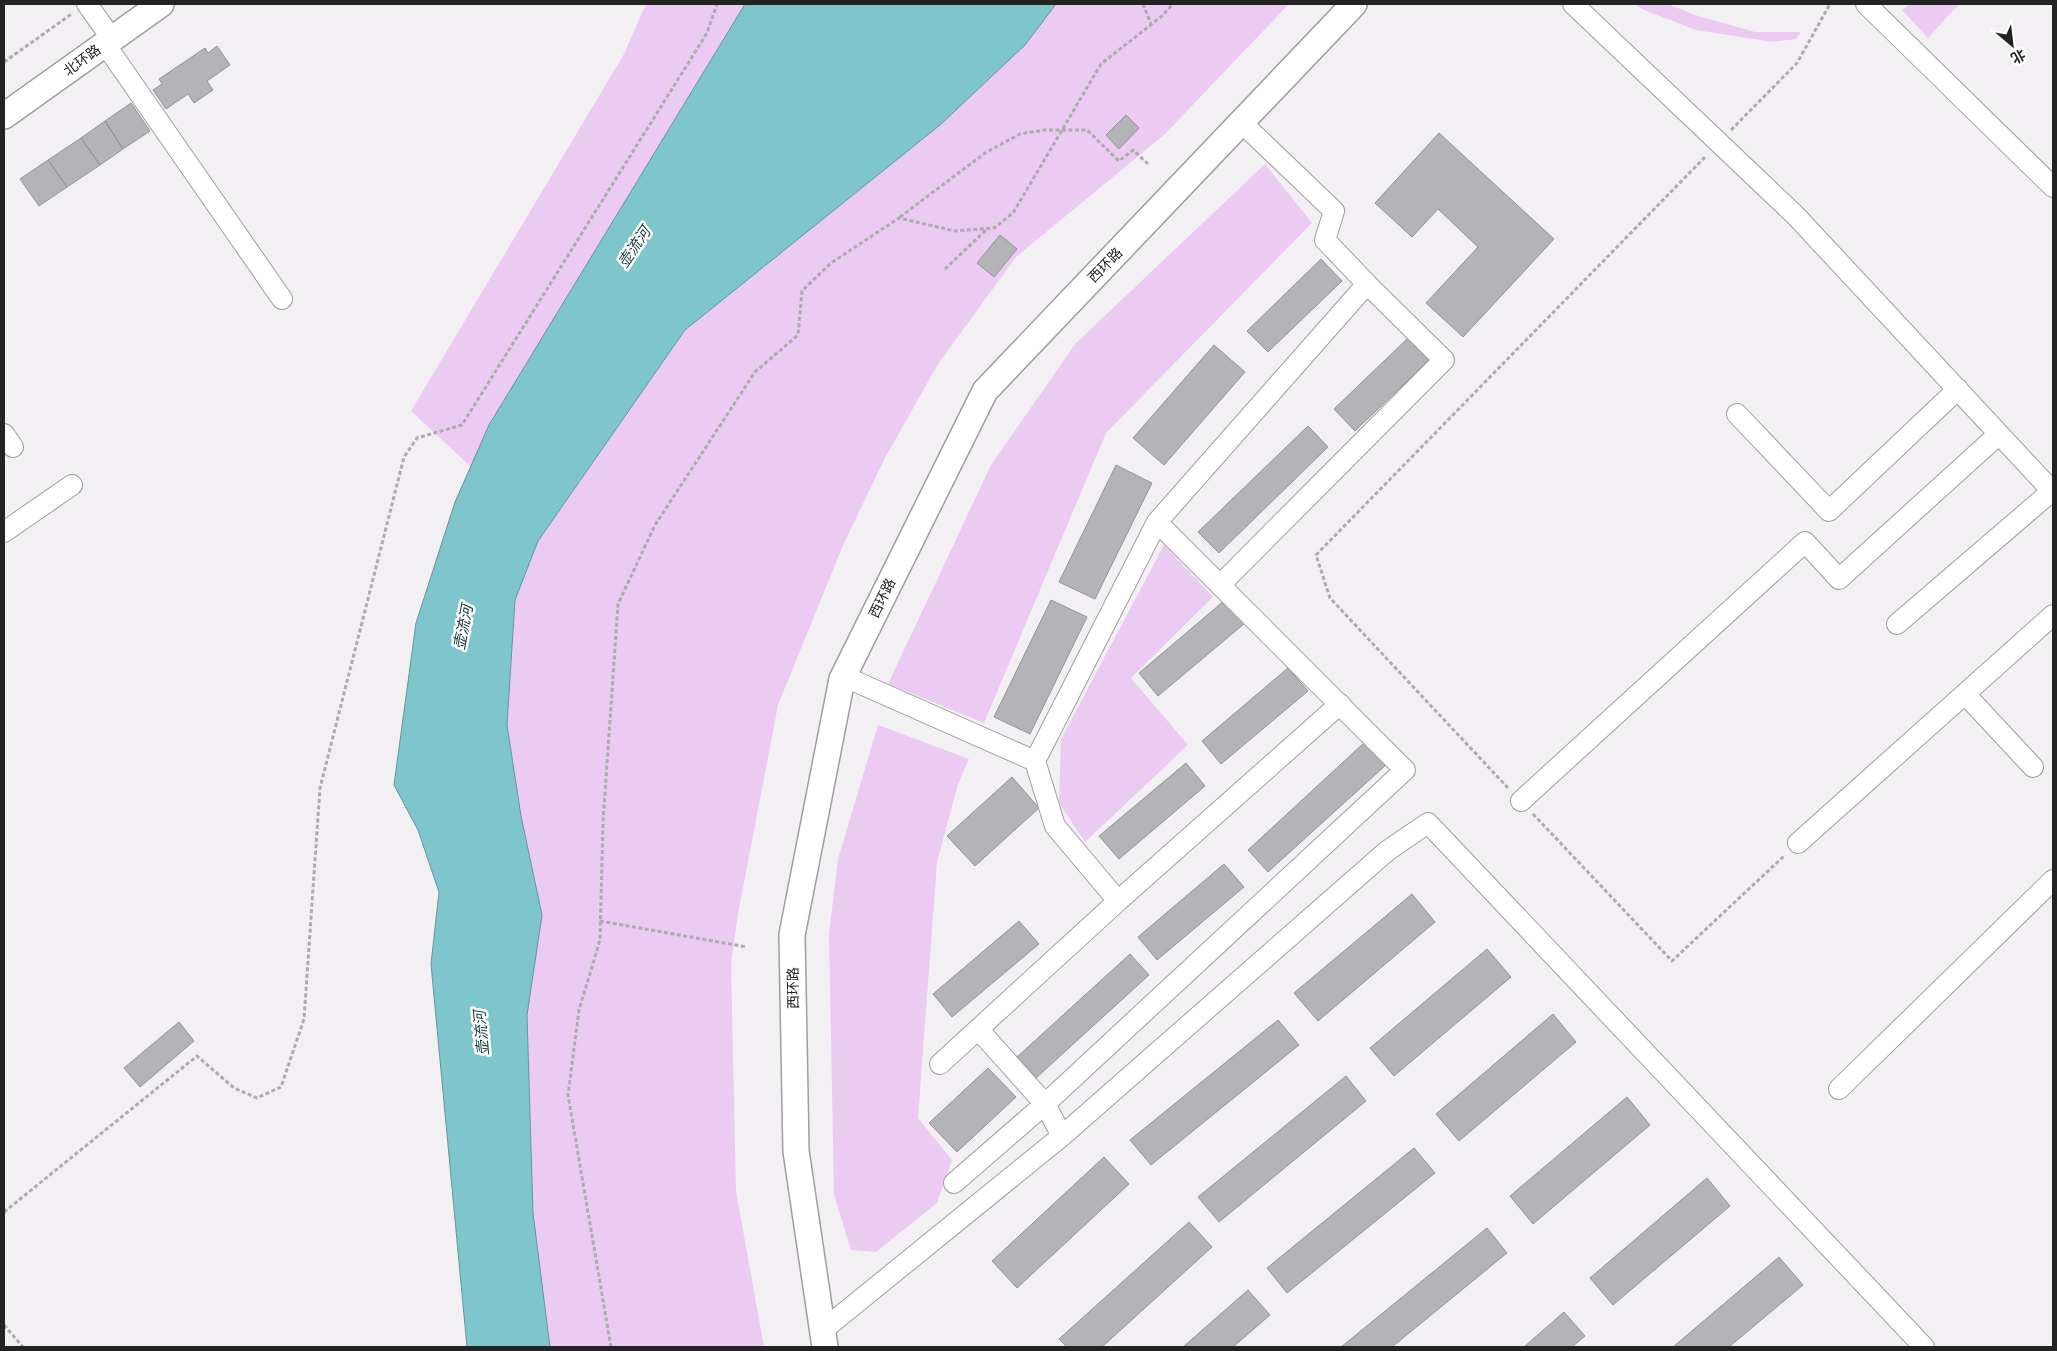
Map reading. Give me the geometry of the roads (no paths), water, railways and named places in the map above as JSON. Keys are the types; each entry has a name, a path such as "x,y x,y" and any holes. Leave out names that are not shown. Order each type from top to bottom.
{"main road":[{"name":"北环路","path":"4,116 161,4"},
{"name":"西环路","path":"824,1339 796,1151 792,935 843,676 985,391 1354,4"}],"street":[{"path":"1573,4 1796,216 2053,491 1897,624"},
{"path":"1866,4 2053,187"},
{"path":"86,6 282,299"},
{"path":"1220,585 1444,360 1325,240 1334,211 1241,122"},
{"path":"1118,900 1055,826 1035,761 1157,522 1367,284"},
{"path":"1737,414 1829,511 1958,389"},
{"path":"1521,801 1805,542 1839,580 1999,434"},
{"path":"4,532 72,485"},
{"path":"954,1183 1044,1104 1405,770 1157,522"},
{"path":"1798,843 2053,616"},
{"path":"843,676 1035,761"},
{"path":"1965,694 2033,767"},
{"path":"940,1064 1118,900 1340,704"},
{"path":"824,1339 1062,1136 1387,851 1428,823 1924,1347"},
{"path":"1839,1089 2053,880"},
{"path":"978,1029 1044,1104 1062,1136"}],"water":[{"name":"壶流河","path":"745,4 1056,4 1025,45 940,125 685,330 538,541 515,600 507,725 521,816 542,915 527,1015 533,1213 550,1347 467,1347 431,964 439,892 418,830 394,785 416,623 455,502 489,425"}]}
